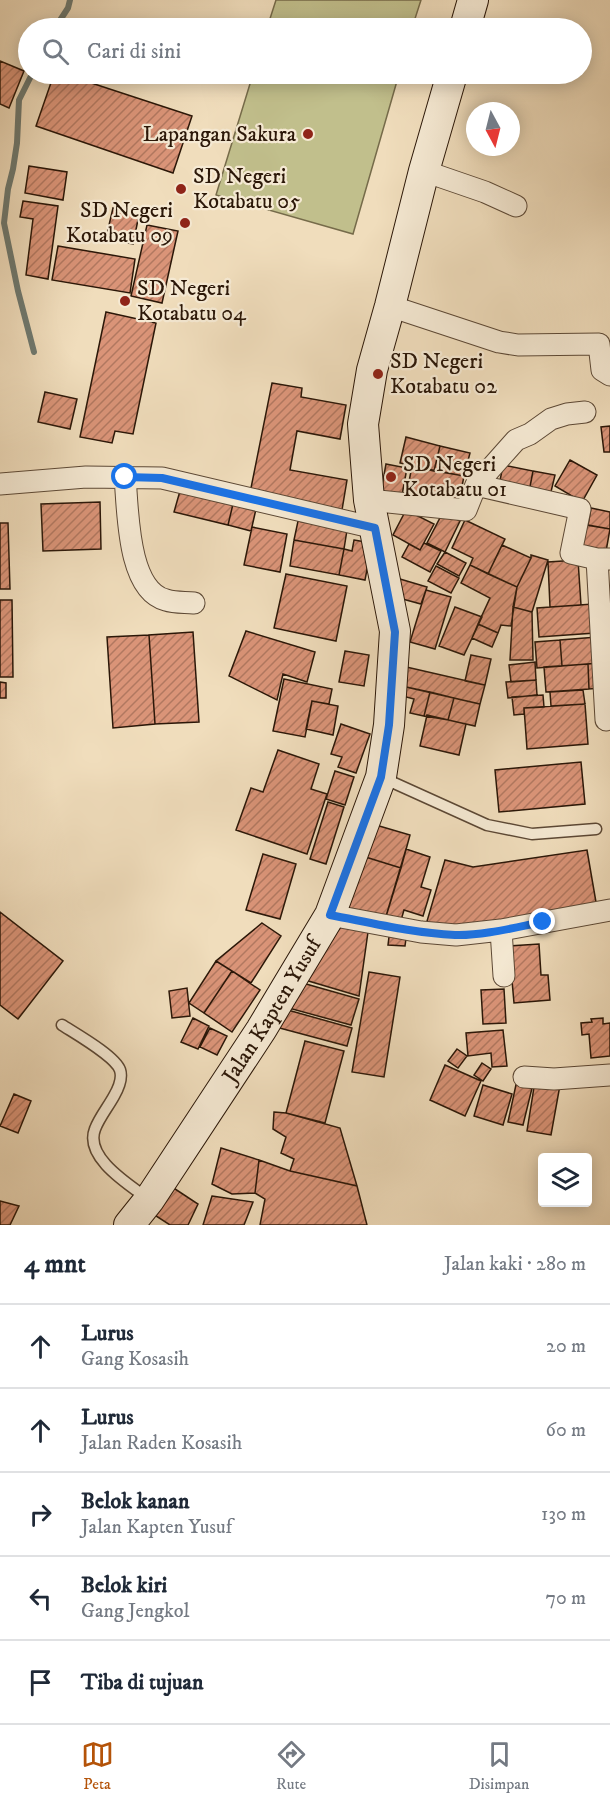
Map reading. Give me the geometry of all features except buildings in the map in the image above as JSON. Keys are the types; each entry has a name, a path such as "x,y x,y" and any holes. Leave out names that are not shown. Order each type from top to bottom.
{"main road":[{"path":"468,18 473,0"},
{"name":"Jalan Kapten Yusuf","path":"129,1225 149,1200 261,1030 330,915 381,777 389,725 395,632 372,514 363,424 372,370 449,84"}],"street":[{"path":"424,171 516,206"},
{"path":"390,306 499,342 518,345 599,344 603,370 610,375"},
{"path":"0,484 86,477 162,478 196,487 372,514 466,510 476,484 516,440 530,434 551,419 585,412"},
{"path":"125,477 132,551 149,591 165,600 194,603"},
{"path":"476,484 580,509 571,553 604,559 606,720"},
{"path":"330,915 421,932 456,935 501,930 610,910"},
{"path":"501,930 504,976"},
{"path":"525,1077 554,1079 610,1075"}],"lane":[{"path":"381,777 487,825 532,834 596,829"},
{"path":"62,1025 111,1058 120,1070 120,1086 95,1129 93,1144 98,1155 115,1174 149,1200"}],"shaded area":[{"path":"276,0 421,0 415,18 270,18"},
{"name":"Lapangan Sakura","path":"250,84 396,84 353,234 216,195"}],"waterway":[{"path":"62,18 70,0"},
{"path":"27,84 19,100 17,143 4,223 34,352"}],"place":[{"name":"Lapangan Sakura","path":"308,134"},
{"name":"SD Negeri Kotabatu 05","path":"181,189"},
{"name":"SD Negeri Kotabatu 09","path":"185,223"},
{"name":"SD Negeri Kotabatu 04","path":"125,301"},
{"name":"SD Negeri Kotabatu 02","path":"378,374"},
{"name":"SD Negeri Kotabatu 01","path":"391,477"}],"route":[{"path":"125,477 162,478 375,528 395,632 389,725 381,777 330,915 421,932 456,935 543,922"}]}
